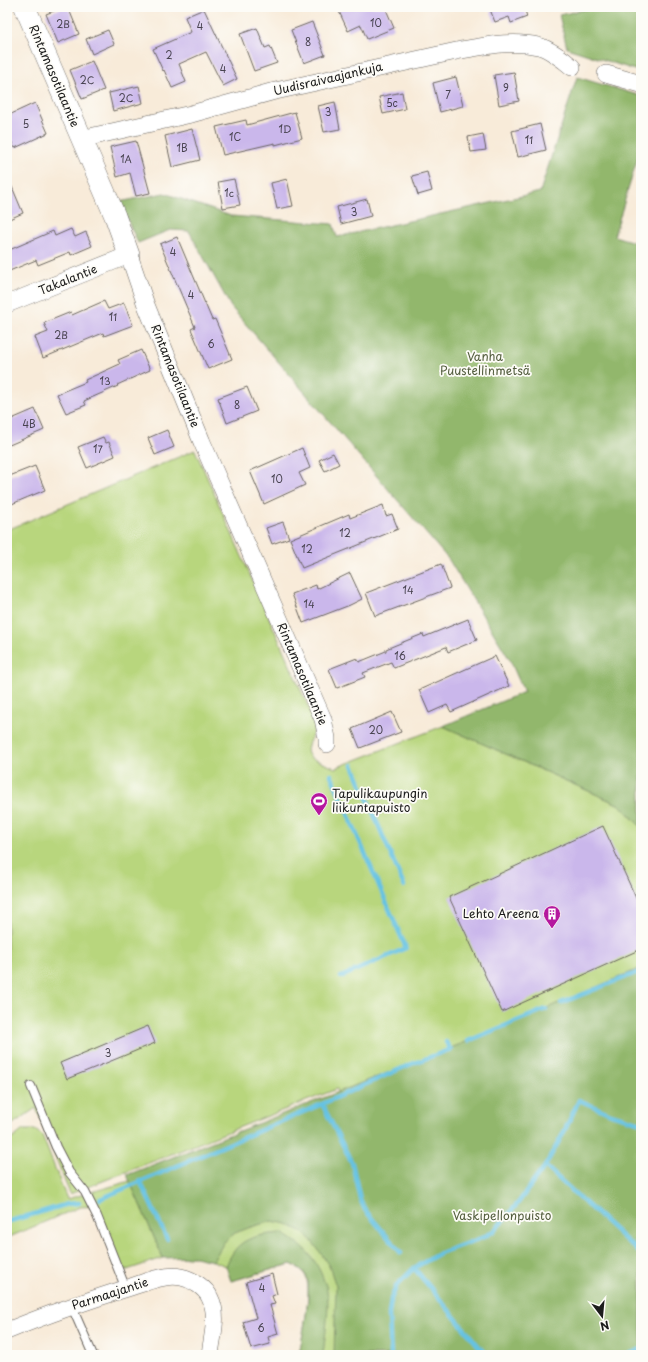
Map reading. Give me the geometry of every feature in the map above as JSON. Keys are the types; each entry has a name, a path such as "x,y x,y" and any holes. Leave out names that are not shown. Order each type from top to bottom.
{"street":[{"name":"Rintamasotilaantie","path":"25,7 115,216 130,255 146,305 202,442 323,718 327,738 326,744"},
{"name":"Uudisraivaajankuja","path":"81,139 191,114 271,92 474,48 512,43 539,46 566,61 572,67"},
{"path":"606,74 641,84"},
{"name":"Takalantie","path":"7,304 130,255"},
{"name":"Parmaajantie","path":"7,1331 70,1307 126,1289 169,1276 181,1277 201,1287 210,1298 215,1314 214,1333 210,1355"}],"lane":[{"path":"32,1086 56,1148 69,1172 85,1192 97,1216 126,1289"},
{"path":"70,1307 75,1314 93,1355"}],"green space":[{"path":"591,7 641,7 641,72 567,48 559,15 592,8"},
{"name":"Vanha Puustellinmetsä","path":"577,77 641,96 641,147 614,236 641,244 641,827 620,805 443,726 524,692 510,660 449,560 231,307 189,231 170,230 138,243 119,202 164,193 231,216 333,224 337,237 540,192"},
{"name":"Tapulikaupungin liikuntapuisto","path":"195,450 315,722 314,731 307,750 311,758 335,768 443,726 620,805 641,827 641,1355 299,1355 308,1291 304,1273 299,1268 291,1264 231,1281 226,1266 213,1261 216,1239 351,1121 337,1089 70,1194 36,1108 7,1128 7,530"},
{"name":"Vaskipellonpuisto","path":"641,968 641,1355 334,1355 336,1286 329,1266 311,1240 301,1231 287,1224 272,1221 235,1233 224,1242 213,1261 195,1257 163,1258 127,1175 481,1036"},
{"path":"23,1130 35,1130 42,1135 67,1199 130,1181 163,1258 124,1271 97,1206 80,1207 7,1238 7,1143"},
{"path":"282,1233 307,1251 316,1263 327,1287 328,1313 323,1355 299,1355 308,1294 307,1278 300,1269 291,1264 231,1281 226,1266 235,1249 241,1244 255,1237"}],"building":[{"path":"64,7 68,7 79,34 58,43 46,14"},
{"path":"337,7 385,7 394,28 367,39 361,25 348,31"},
{"path":"489,7 532,8 525,10 527,17 511,23 509,17 495,22"},
{"path":"204,9 237,79 223,86 206,52 179,64 186,82 172,88 153,49 191,32 185,17"},
{"path":"312,22 325,55 304,63 291,30"},
{"path":"257,28 265,48 270,46 277,63 254,71 240,34"},
{"path":"108,30 114,44 92,54 86,39"},
{"path":"92,61 104,90 82,99 70,70"},
{"path":"514,72 519,101 499,105 494,75"},
{"path":"456,77 463,106 440,112 433,83"},
{"path":"139,86 143,103 113,111 109,93"},
{"path":"402,92 405,109 383,114 379,97"},
{"path":"335,102 340,129 324,132 318,106"},
{"path":"35,103 48,133 15,148 11,141 7,143 7,116"},
{"path":"295,112 302,138 223,155 216,127 246,120 247,125"},
{"path":"540,124 546,150 518,157 512,131"},
{"path":"192,129 200,160 172,167 165,136"},
{"path":"483,134 486,150 471,152 468,137"},
{"path":"136,141 150,193 136,196 130,173 117,177 110,147"},
{"path":"427,172 432,191 418,195 412,176"},
{"path":"7,175 23,213 7,220"},
{"path":"234,179 240,205 223,208 218,182"},
{"path":"287,179 293,206 277,209 271,183"},
{"path":"367,199 371,216 341,224 337,207"},
{"path":"71,229 75,237 86,232 92,246 71,255 70,252 38,265 36,260 7,272 7,251 53,231 55,236"},
{"path":"177,237 212,320 215,319 232,359 208,369 191,329 195,327 160,244"},
{"path":"104,301 108,309 124,303 133,325 104,336 103,333 43,358 35,337 48,332 44,323 71,312 72,315"},
{"path":"141,350 150,370 84,401 86,405 66,413 57,394 86,382 85,380 120,364 118,360"},
{"path":"247,387 257,411 227,423 218,398"},
{"path":"35,409 44,430 7,446 7,421"},
{"path":"167,430 174,447 155,455 148,438"},
{"path":"103,437 106,443 109,442 115,456 87,468 78,447"},
{"path":"302,448 310,468 299,473 305,485 264,504 250,471"},
{"path":"333,453 339,464 325,471 319,460"},
{"path":"35,466 45,490 7,506 7,477"},
{"path":"383,505 386,516 392,514 398,529 302,568 290,539 349,514 350,518"},
{"path":"283,522 289,538 272,544 266,528"},
{"path":"441,564 450,588 375,616 366,593"},
{"path":"350,573 362,599 303,623 292,594 316,585 317,589"},
{"path":"468,619 477,640 448,652 446,647 394,668 391,662 363,673 365,677 337,688 329,669 357,658 359,662 423,634 424,637"},
{"path":"495,656 509,686 451,712 447,705 429,713 419,690"},
{"path":"392,712 401,732 360,748 352,729"},
{"name":"Lehto Areena","path":"603,826 641,909 641,949 502,1012 449,897"},
{"path":"148,1026 155,1043 67,1079 60,1063"},
{"path":"272,1274 277,1294 272,1296 275,1304 270,1305 278,1334 268,1337 270,1344 251,1349 243,1322 256,1318 246,1282"}],"waterway":[{"path":"353,765 404,886"},
{"path":"331,775 406,948 341,977"},
{"path":"561,1003 641,971"},
{"path":"468,1041 546,1009"},
{"path":"446,1042 450,1050"},
{"path":"100,1199 409,1065 451,1049"},
{"path":"391,1355 389,1314 391,1299 397,1285 414,1268 440,1253 484,1237 495,1230 518,1203 545,1166 563,1134 579,1100 611,1114 641,1123"},
{"path":"322,1104 352,1163 360,1199 365,1210 401,1253"},
{"path":"545,1166 641,1254"},
{"path":"140,1181 167,1239"},
{"path":"7,1222 68,1204 79,1203"},
{"path":"414,1268 486,1355"},
{"path":"627,1355 641,1349"}],"place":[{"name":"Tapulikaupungin liikuntapuisto","path":"319,816"},
{"name":"Lehto Areena","path":"552,929"}]}
